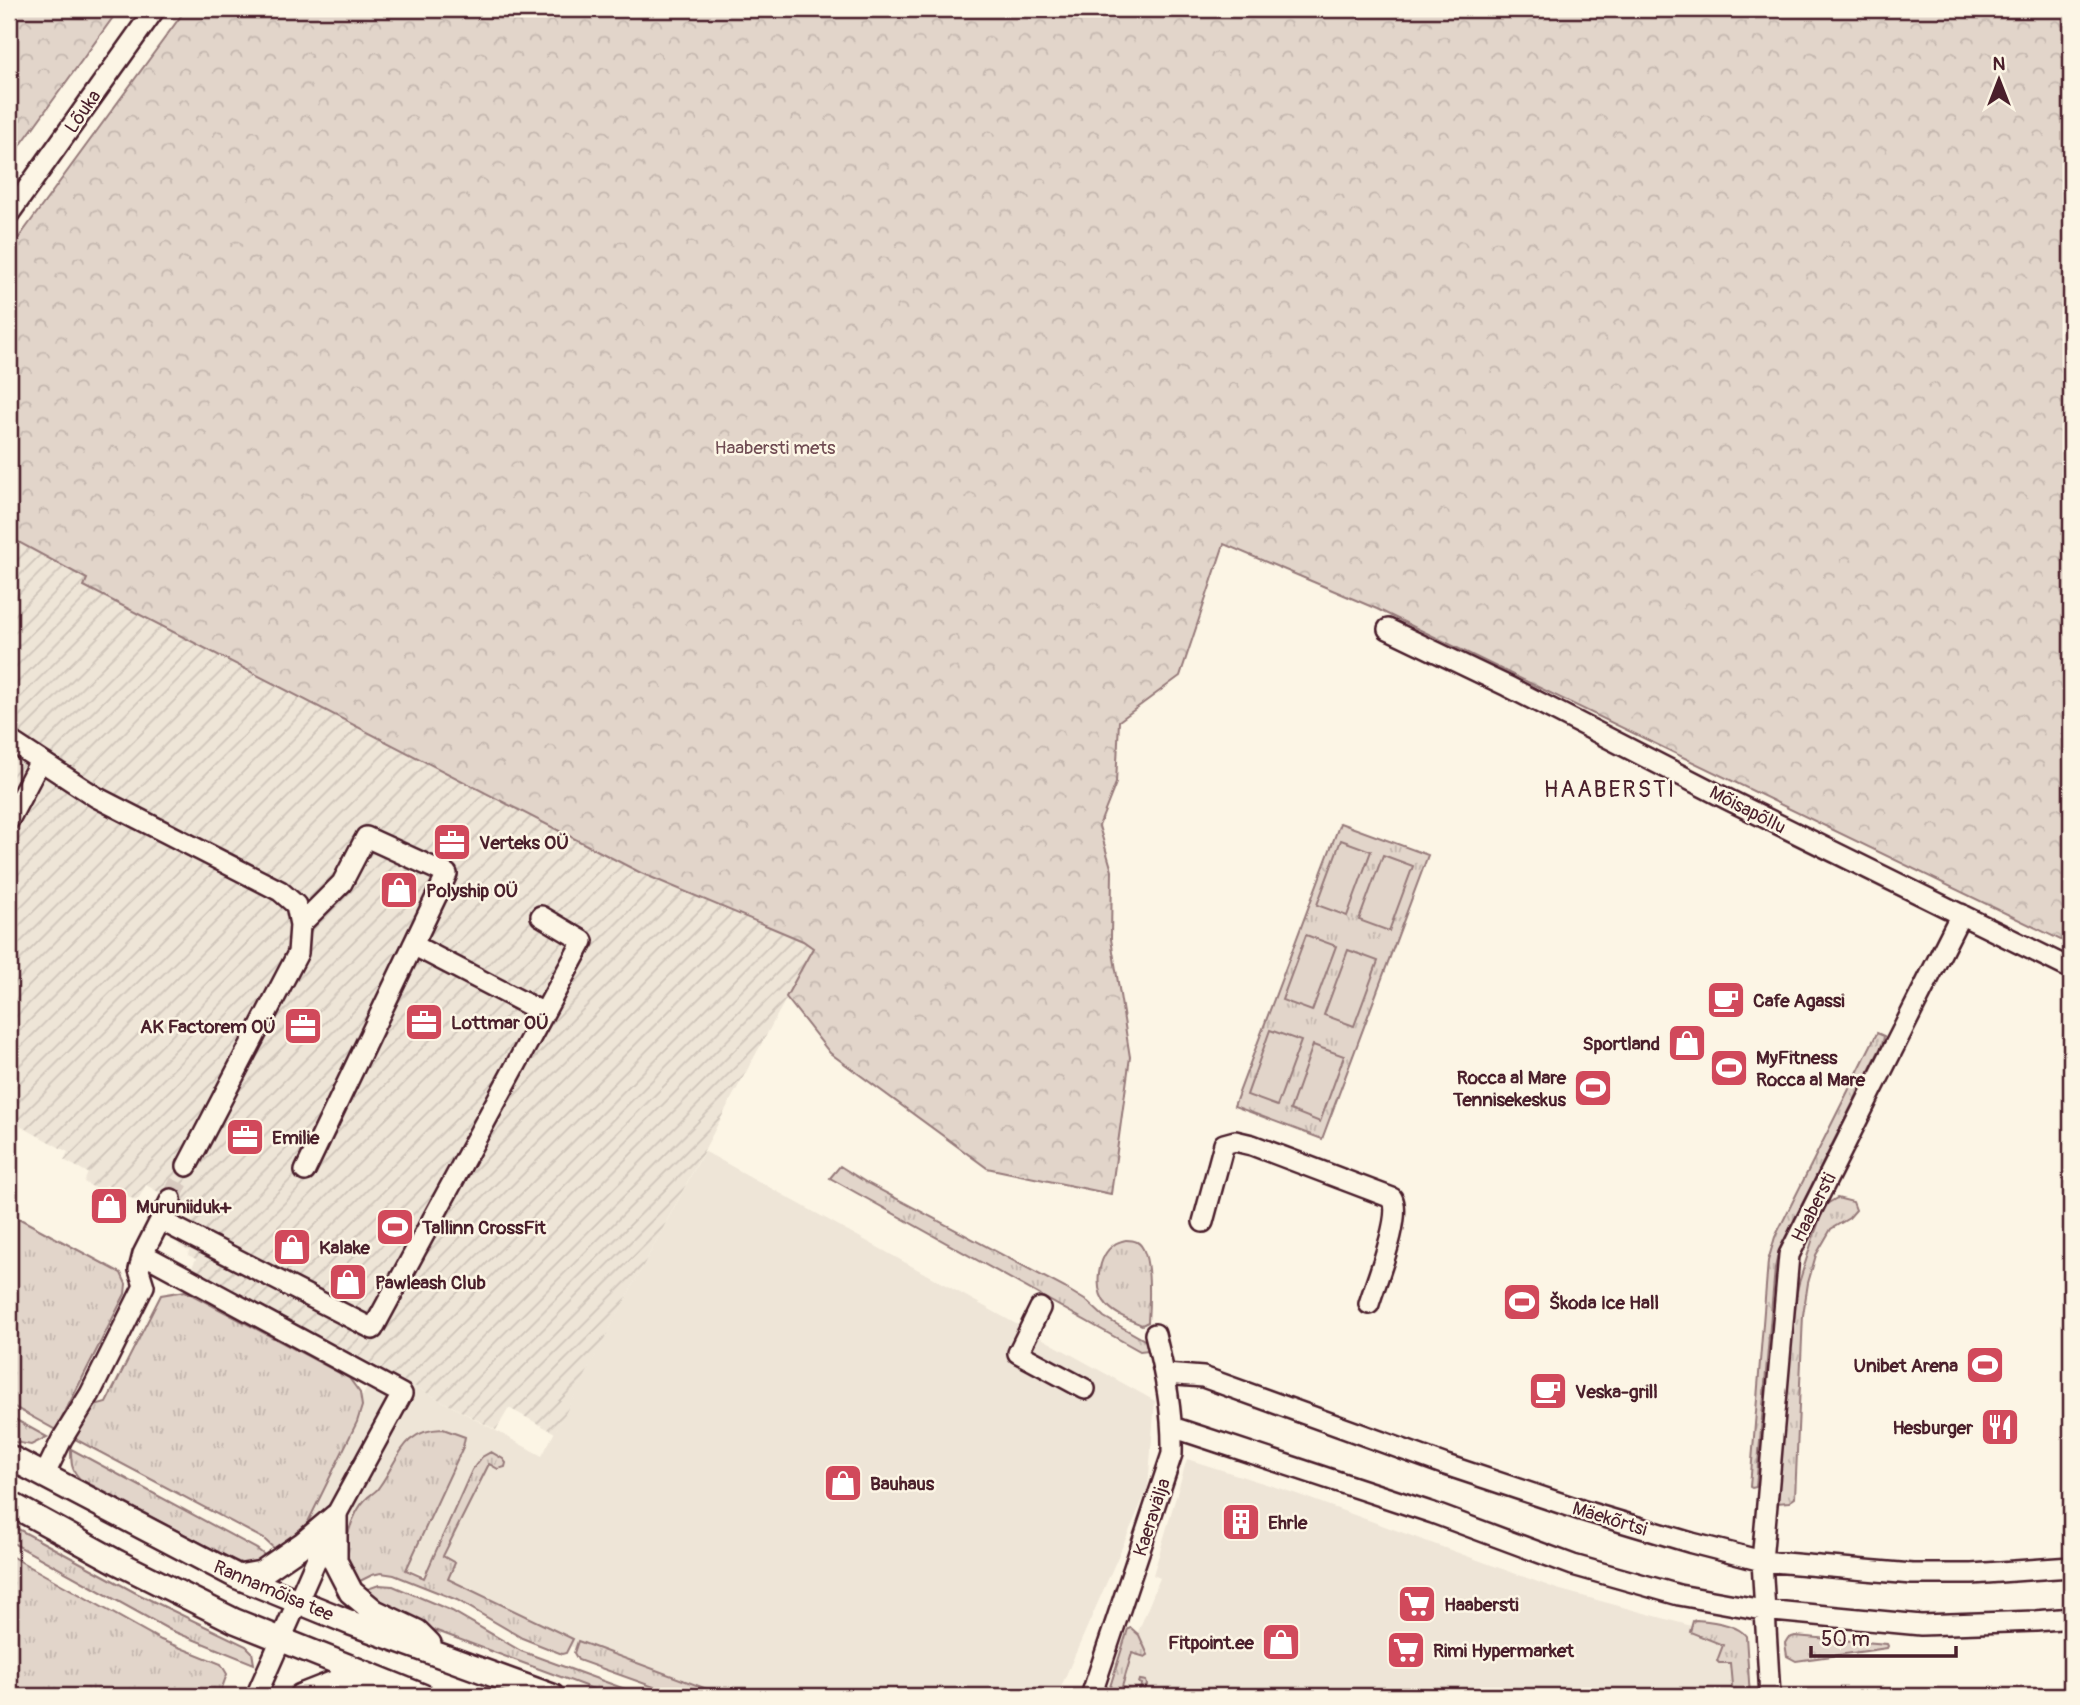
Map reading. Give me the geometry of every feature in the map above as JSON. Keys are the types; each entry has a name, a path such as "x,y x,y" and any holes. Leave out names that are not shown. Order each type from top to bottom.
{"main road":[{"name":"Rannamõisa tee","path":"9,1457 238,1577 441,1657 552,1696"},
{"path":"9,1503 128,1568 235,1621 422,1696"},
{"path":"238,1577 261,1573 303,1544 335,1517"},
{"path":"335,1517 335,1561 351,1592 375,1612 417,1632 441,1657"},
{"path":"301,1696 334,1683 384,1681"}],"street":[{"name":"Lõuka","path":"9,214 155,9"},
{"name":"Mõisapõllu","path":"1388,629 2071,969"},
{"path":"9,740 96,797 280,891 296,905 300,925 298,953 187,1166"},
{"path":"9,820 40,761"},
{"path":"300,925 342,883 366,837 447,874 305,1171"},
{"name":"Haabersti","path":"1770,1696 1762,1561 1789,1255 1961,914"},
{"path":"160,1220 373,1329 583,941 541,916"},
{"path":"413,945 544,1013"},
{"path":"1203,1222 1223,1144 1235,1141 1252,1144 1392,1198 1396,1205 1395,1220 1369,1304"},
{"path":"44,1476 62,1439 90,1394 144,1286 139,1270 143,1254 171,1199"},
{"path":"143,1254 402,1394 335,1517 256,1696"},
{"path":"1040,1308 1018,1353 1085,1389"},
{"name":"Kaeravälja","path":"1091,1696 1172,1454 1166,1374 1155,1334"},
{"name":"Mäekõrtsi","path":"1166,1374 1203,1377 1446,1465 1581,1510 1692,1544 1762,1561 1912,1574 1996,1573 2071,1567"},
{"path":"1172,1427 1433,1513 1573,1564 1679,1595 1763,1610 1921,1625 2071,1618"}],"shaded area":[{"path":"9,537 87,579 85,585 641,873 814,948 555,1433 509,1408 496,1430 192,1267 196,1259 178,1245 196,1213 146,1185 137,1201 106,1185 102,1192 84,1182 88,1173 64,1160 68,1152 9,1120"},
{"path":"704,1151 1155,1401 1148,1488 1057,1696 707,1696 556,1641 432,1578 295,1527 378,1366 542,1456"},
{"name":"Haabersti","path":"1187,1459 1294,1493 1557,1589 1735,1638 1740,1696 1112,1696 1160,1578 1153,1575"}],"green space":[{"path":"9,9 119,9 9,161"},
{"name":"Haabersti mets","path":"186,9 2071,9 2071,945 1377,609 1224,544 1180,676 1119,721 1116,783 1099,826 1112,871 1111,939 1130,1057 1111,1194 987,1168 830,1053 786,997 813,948 803,941 641,873 84,586 87,579 9,537 9,251"},
{"path":"1340,823 1428,855 1322,1139 1234,1106"},
{"path":"1341,840 1371,851 1347,916 1317,905"},
{"path":"1383,855 1413,866 1389,931 1359,920"},
{"path":"1306,935 1336,946 1312,1011 1282,1000"},
{"path":"1348,950 1378,961 1354,1026 1324,1015"},
{"path":"1270,1030 1301,1041 1277,1106 1247,1095"},
{"path":"1877,1033 1884,1036 1883,1043 1779,1250 1775,1268 1756,1487 1752,1488 1768,1261 1775,1237"},
{"path":"1313,1045 1344,1056 1320,1122 1290,1110"},
{"path":"840,1166 1065,1288 1088,1302 1104,1317 1146,1341 1149,1350 1140,1351 830,1178"},
{"path":"1837,1198 1853,1202 1856,1210 1849,1218 1831,1229 1816,1255 1808,1283 1803,1315 1795,1498 1789,1502 1777,1503 1791,1330 1798,1286 1825,1205"},
{"path":"9,1213 121,1273 126,1284 125,1294 56,1430 9,1404"},
{"path":"1126,1240 1136,1241 1146,1256 1148,1322 1142,1325 1111,1309 1100,1291 1099,1273 1104,1256 1115,1244"},
{"path":"185,1291 349,1378 360,1393 362,1406 357,1422 308,1522 278,1552 264,1539 75,1439 87,1408 106,1403 161,1295"},
{"path":"9,1416 47,1437 31,1445 9,1441"},
{"path":"443,1429 465,1437 463,1447 406,1570 424,1578 472,1470 482,1457 491,1452 503,1459 505,1467 498,1469 489,1464 443,1556 455,1563 448,1579 573,1639 566,1653 562,1654 522,1638 457,1600 394,1575 372,1575 354,1584 346,1545 350,1527 359,1509 378,1489 397,1456 410,1440 418,1434"},
{"path":"71,1449 257,1549 268,1558 260,1564 246,1565 231,1559 80,1479 72,1465"},
{"path":"9,1524 136,1593 246,1646 252,1652 254,1664 170,1630 9,1541"},
{"path":"9,1555 161,1640 221,1664 227,1674 219,1696 9,1696"},
{"path":"379,1585 393,1586 452,1611 521,1651 644,1696 612,1696 402,1618 362,1591"},
{"path":"1693,1621 1730,1626 1746,1636 1750,1696 1733,1696 1730,1663 1717,1661 1723,1645 1690,1632"},
{"path":"1131,1628 1139,1635 1148,1655 1145,1657 1132,1653 1122,1687 1138,1693 1142,1684 1139,1683 1140,1680 1146,1681 1147,1685 1141,1696 1109,1696 1128,1629"},
{"path":"1795,1636 1888,1646 1796,1661 1787,1656 1785,1643 1788,1638"},
{"path":"578,1641 718,1693 717,1696 679,1696 578,1660 574,1653"}],"tunnel":[{"path":"171,1199 187,1166"}],"place":[{"name":"Verteks OÜ","path":"452,842"},
{"name":"Polyship OÜ","path":"399,890"},
{"name":"Cafe Agassi","path":"1726,1000"},
{"name":"Lottmar OÜ","path":"424,1022"},
{"name":"AK Factorem OÜ","path":"303,1026"},
{"name":"Sportland","path":"1687,1043"},
{"name":"MyFitness Rocca al Mare","path":"1729,1068"},
{"name":"Rocca al Mare Tennisekeskus","path":"1593,1088"},
{"name":"Emilie","path":"245,1137"},
{"name":"Muruniiduk+","path":"109,1206"},
{"name":"Tallinn CrossFit","path":"395,1227"},
{"name":"Kalake","path":"292,1247"},
{"name":"Pawleash Club","path":"348,1282"},
{"name":"Škoda Ice Hall","path":"1522,1302"},
{"name":"Unibet Arena","path":"1985,1365"},
{"name":"Veska-grill","path":"1548,1391"},
{"name":"Hesburger","path":"2000,1427"},
{"name":"Bauhaus","path":"843,1483"},
{"name":"Ehrle","path":"1241,1522"},
{"name":"Haabersti","path":"1417,1604"},
{"name":"Fitpoint.ee","path":"1281,1642"},
{"name":"Rimi Hypermarket","path":"1406,1650"}],"district":[{"name":"HAABERSTI","path":"1610,789"}]}
